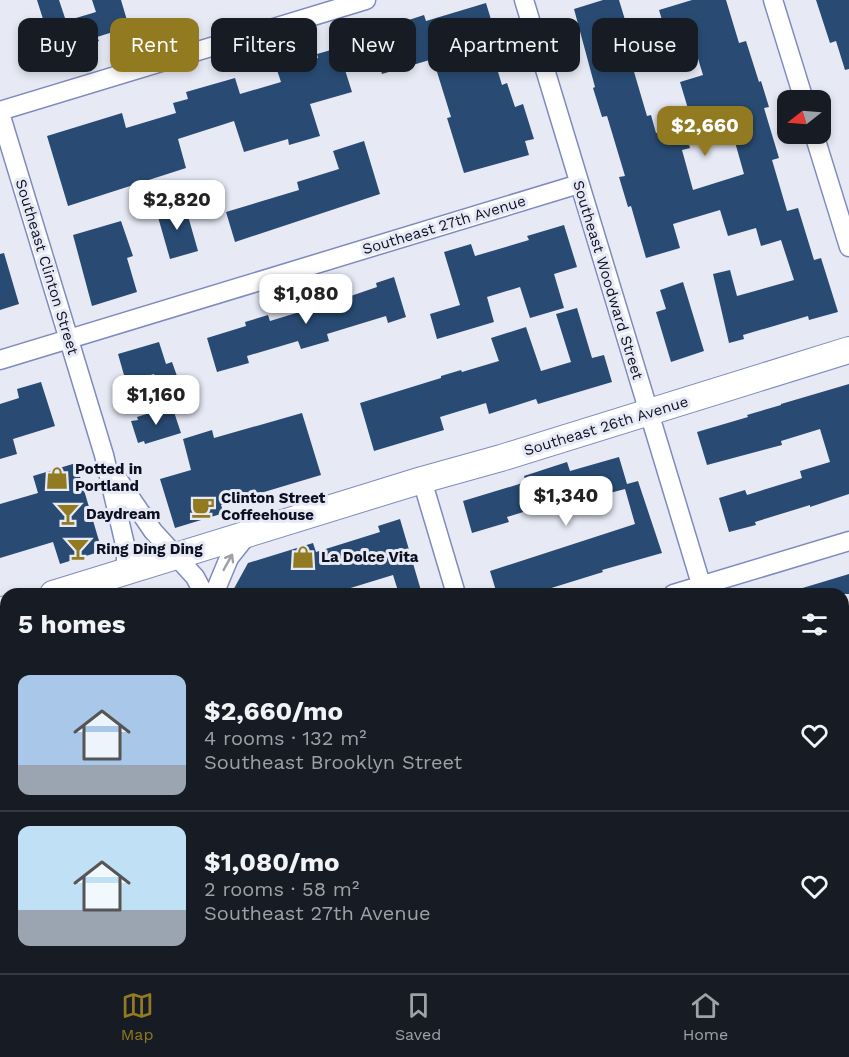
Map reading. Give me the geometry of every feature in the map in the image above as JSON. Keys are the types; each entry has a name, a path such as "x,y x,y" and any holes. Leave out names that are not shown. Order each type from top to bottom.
{"street":[{"path":"0,112 366,0"},
{"name":"Southeast Woodward Street","path":"524,0 702,588"},
{"path":"773,0 801,90"},
{"name":"Southeast Clinton Street","path":"0,112 104,455 124,542 126,562 124,572"},
{"path":"817,144 849,247"},
{"name":"Southeast 27th Avenue","path":"0,360 579,184"},
{"name":"Southeast 26th Avenue","path":"72,588 849,350"},
{"name":"Southeast Clinton Street","path":"104,455 130,500 153,531 195,576 201,588"},
{"path":"422,480 454,588"},
{"path":"216,588 229,558 248,534"},
{"path":"709,588 849,541"}],"building":[{"path":"37,0 59,0 65,18 43,18"},
{"path":"92,0 121,0 126,18 110,18 110,33 98,37 98,18 76,18 96,12"},
{"path":"603,0 619,0 624,18 592,18 592,72 634,72 647,116 651,115 656,133 692,122 680,82 703,75 698,58 698,18 661,18 659,10 692,0 726,0 739,43 746,41 769,107 764,108 779,158 772,160 787,211 798,208 814,260 821,258 838,312 809,320 808,316 743,335 744,339 729,343 713,274 730,270 737,296 794,280 781,240 761,246 756,228 728,236 720,210 673,224 680,248 646,258 631,206 628,207 619,177 625,176 607,116 602,117 593,88 595,87 580,31 580,18 576,18 574,9","holes":["731,128 744,174 693,190 682,150 690,148 688,141"]},
{"path":"816,0 849,0 849,69 845,70 836,41 830,43"},
{"path":"486,3 491,18 436,18"},
{"path":"424,15 426,21 428,20 428,60 416,64 415,18"},
{"path":"329,51 329,72 346,72 352,92 310,104 320,136 289,145 288,139 244,152 234,121 178,139 186,168 68,206 47,136 122,113 126,128 176,113 173,103 188,99 186,92 235,78 240,94 281,82 278,72 317,72 317,54"},
{"path":"437,72 498,72 502,85 507,83 515,107 523,104 534,139 525,141 529,155 464,173 447,118 451,117"},
{"path":"364,141 380,194 235,242 226,212 299,190 297,182 339,169 333,151"},
{"path":"184,202 198,251 170,259 156,210"},
{"path":"121,221 133,256 127,258 137,292 92,306 73,235"},
{"path":"564,225 577,267 554,274 564,308 530,318 520,287 487,297 494,322 437,339 430,314 460,305 444,252 471,244 475,256 529,240 527,236"},
{"path":"4,253 19,304 0,310 0,254"},
{"path":"394,277 406,317 388,323 386,316 327,334 329,341 301,349 298,341 247,356 249,363 217,372 207,338 246,326 245,322 268,315 270,321 342,299 377,287 376,283"},
{"path":"683,282 704,351 671,362 656,312 666,309 660,290"},
{"path":"577,308 592,358 604,355 612,382 538,404 536,399 489,414 486,403 440,417 444,430 374,451 360,403 441,378 441,376 499,361 491,338 526,327 541,371 571,362 556,314"},
{"path":"159,342 166,364 172,362 177,376 157,382 154,374 126,382 118,354"},
{"path":"41,382 55,426 13,439 17,454 0,459 0,404 19,398 17,389"},
{"path":"849,384 849,494 729,532 719,498 745,490 747,495 802,478 800,471 830,462 820,429 781,441 782,445 707,465 697,432"},
{"path":"172,406 181,433 145,444 144,441 138,443 131,421"},
{"path":"302,413 321,475 221,505 224,513 175,528 160,479 191,470 183,439 212,430 214,438"},
{"path":"619,457 627,484 638,481 662,553 602,570 603,572 551,588 495,588 490,571 635,524 625,489 606,494 604,487 507,517 509,522 472,533 463,501 526,482 524,476 567,462 570,471"},
{"path":"76,463 102,551 60,564 53,542 0,558 0,504 38,493 33,476"},
{"path":"400,519 420,588 397,588 393,575 351,588 234,588 248,563 313,543 316,552 380,532 378,526"},
{"path":"849,574 849,588 803,588"}],"place":[{"name":"Potted in Portland","path":"57,478"},
{"name":"Clinton Street Coffeehouse","path":"203,507"},
{"name":"Daydream","path":"68,514"},
{"name":"Ring Ding Ding","path":"78,549"},
{"name":"La Dolce Vita","path":"303,557"}]}
